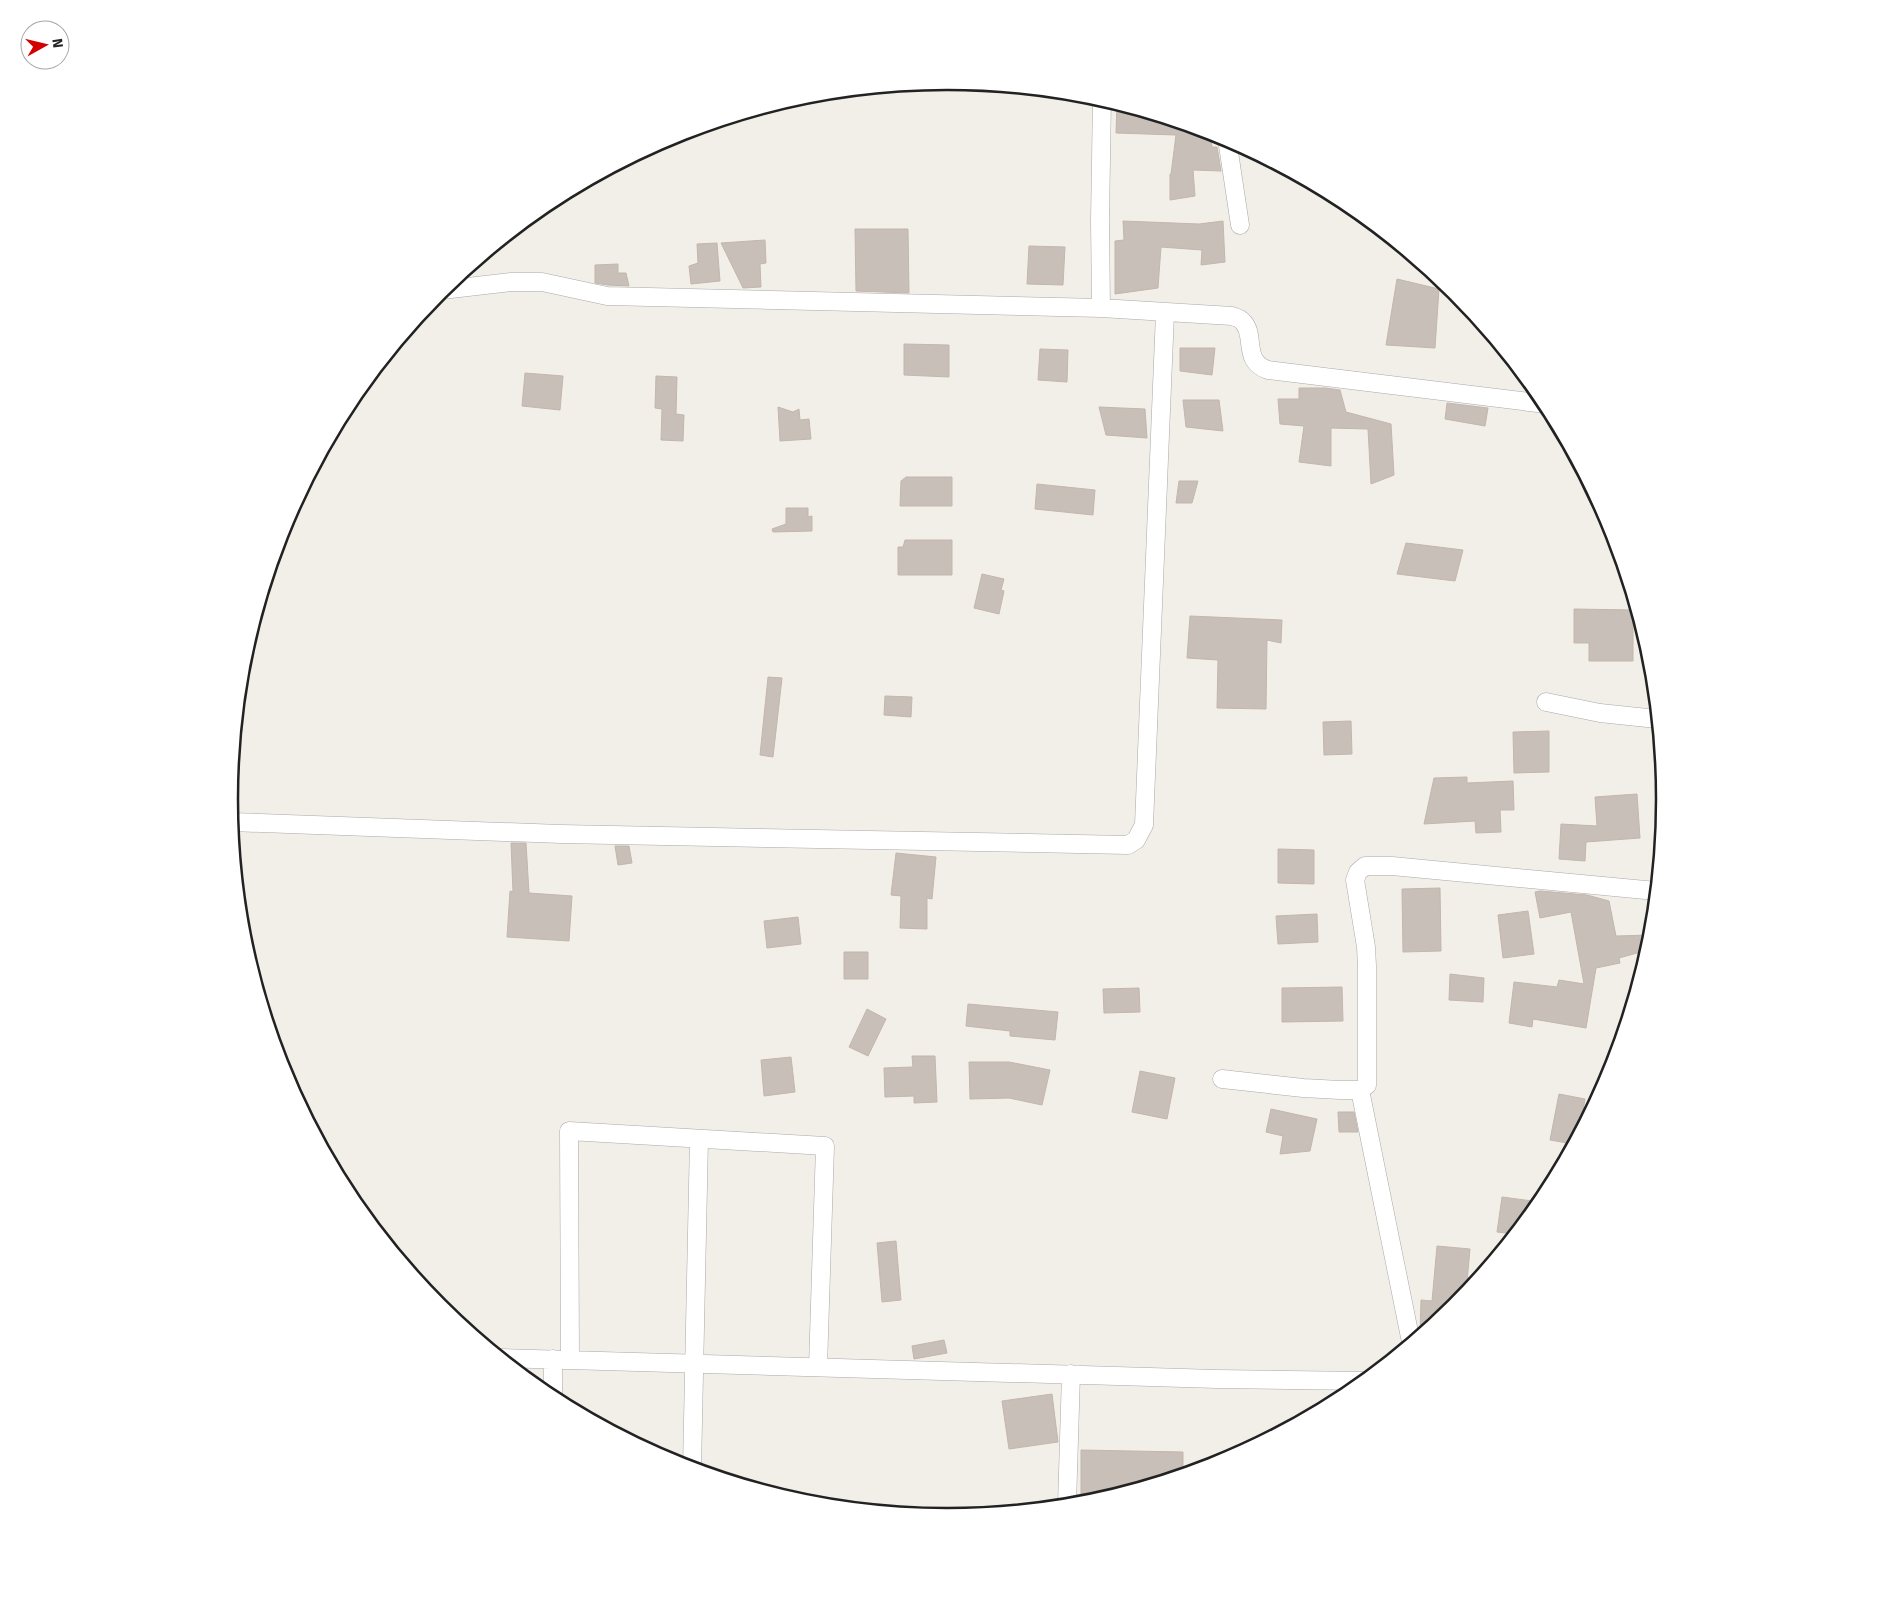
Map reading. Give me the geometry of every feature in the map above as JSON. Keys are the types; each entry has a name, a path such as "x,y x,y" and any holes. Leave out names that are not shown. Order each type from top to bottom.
{"street":[{"path":"1101,308 1102,108"},
{"path":"1228,149 1240,225"},
{"path":"456,288 511,282 542,282 607,296 1101,308 1232,316 1240,319 1245,324 1255,362 1257,365 1268,370 1535,403"},
{"path":"239,822 561,834 1128,845 1136,840 1144,825 1165,312"},
{"path":"1546,702 1600,713 1651,718"},
{"path":"1222,1079 1303,1088 1360,1090 1367,1084 1369,1079 1366,947 1354,880 1361,868 1368,865 1392,866 1650,891"},
{"path":"1360,1090 1410,1336"},
{"path":"555,1390 562,1360 570,1131 825,1146 818,1367"},
{"path":"692,1460 699,1139"},
{"path":"512,1358 1352,1381"},
{"path":"1068,1497 1071,1374"}],"building":[{"path":"1117,111 1175,128 1211,141 1212,147 1217,147 1221,171 1193,170 1195,196 1170,200 1170,174 1176,135 1116,133"},
{"path":"1123,221 1199,224 1223,221 1225,262 1201,265 1202,250 1161,247 1158,288 1115,294 1115,241 1124,240"},
{"path":"855,229 908,229 909,293 856,291"},
{"path":"765,240 766,263 760,264 761,287 743,288 721,243"},
{"path":"717,243 720,281 691,284 689,266 698,263 697,244"},
{"path":"1029,246 1065,247 1063,285 1027,284"},
{"path":"618,264 618,273 626,273 629,286 595,283 595,265"},
{"path":"1397,279 1439,289 1435,348 1386,345"},
{"path":"904,344 949,345 949,377 904,375"},
{"path":"1180,348 1215,348 1212,375 1180,371"},
{"path":"1040,349 1068,350 1067,382 1038,380"},
{"path":"525,373 563,376 560,410 522,406"},
{"path":"656,376 677,377 676,414 684,415 683,441 661,440 662,409 655,408"},
{"path":"1299,388 1340,390 1346,412 1391,424 1394,475 1371,484 1368,429 1331,428 1331,466 1299,462 1304,426 1280,424 1278,399 1299,399"},
{"path":"1183,400 1219,400 1223,431 1186,427"},
{"path":"1447,403 1488,408 1485,426 1445,419"},
{"path":"778,407 793,412 799,409 800,420 809,419 811,439 780,441"},
{"path":"1099,407 1145,409 1147,438 1106,435"},
{"path":"906,477 952,477 952,506 900,506 901,481"},
{"path":"1179,481 1198,481 1192,503 1176,503"},
{"path":"1037,484 1095,490 1093,515 1035,509"},
{"path":"786,508 808,508 808,517 812,516 812,531 773,532 772,529 786,524"},
{"path":"905,540 952,540 952,575 898,575 898,547 903,547"},
{"path":"1406,543 1463,550 1455,581 1397,574"},
{"path":"982,574 1004,579 1001,590 1004,591 999,614 974,608"},
{"path":"1574,609 1630,610 1633,620 1633,661 1589,661 1589,643 1574,643"},
{"path":"1190,616 1282,620 1281,643 1267,640 1266,709 1217,708 1218,660 1187,658"},
{"path":"768,677 782,678 773,757 760,755"},
{"path":"885,696 912,697 911,717 884,715"},
{"path":"1351,721 1352,754 1324,755 1323,722"},
{"path":"1549,731 1549,772 1514,773 1513,732"},
{"path":"1467,777 1467,783 1513,781 1514,810 1500,810 1501,832 1476,833 1475,821 1424,824 1434,778"},
{"path":"1637,794 1640,838 1586,842 1585,861 1559,859 1561,824 1597,826 1595,797"},
{"path":"511,843 526,843 529,893 572,896 569,941 507,937 510,891 513,892"},
{"path":"615,846 629,846 632,863 618,865"},
{"path":"1278,849 1314,850 1314,884 1278,883"},
{"path":"896,853 936,857 932,899 927,898 927,929 900,928 901,896 891,895"},
{"path":"1440,888 1441,951 1403,952 1402,889"},
{"path":"1535,892 1587,895 1609,901 1616,936 1642,935 1639,953 1619,958 1620,963 1596,968 1586,1028 1533,1019 1532,1027 1509,1023 1514,982 1557,987 1559,980 1584,984 1571,912 1540,918"},
{"path":"1528,911 1534,954 1503,958 1498,915"},
{"path":"1317,914 1318,942 1278,944 1276,916"},
{"path":"798,917 801,944 767,948 764,921"},
{"path":"844,952 868,952 868,979 844,979"},
{"path":"1450,974 1484,978 1483,1002 1449,1000"},
{"path":"1342,987 1343,1021 1282,1022 1282,988"},
{"path":"1139,988 1140,1012 1104,1013 1103,989"},
{"path":"968,1004 1058,1012 1055,1040 1010,1036 1010,1031 966,1026"},
{"path":"867,1009 886,1019 868,1056 849,1047"},
{"path":"912,1056 935,1056 937,1102 914,1103 914,1096 885,1097 884,1068 913,1067"},
{"path":"791,1057 795,1092 764,1096 761,1060"},
{"path":"969,1062 1009,1062 1050,1070 1042,1105 1009,1098 970,1099"},
{"path":"1140,1071 1175,1078 1167,1119 1132,1112"},
{"path":"1559,1094 1585,1099 1582,1115 1567,1143 1550,1140"},
{"path":"1271,1109 1317,1119 1310,1151 1280,1154 1283,1136 1266,1132"},
{"path":"1338,1112 1354,1112 1358,1132 1339,1132"},
{"path":"1502,1197 1531,1201 1507,1233 1497,1232"},
{"path":"896,1241 901,1300 882,1302 877,1243"},
{"path":"1437,1246 1470,1249 1467,1280 1420,1326 1421,1300 1432,1301"},
{"path":"944,1340 947,1353 914,1359 912,1346"},
{"path":"1052,1394 1058,1442 1009,1449 1002,1401"},
{"path":"1081,1450 1183,1452 1183,1467 1131,1484 1081,1495"}]}
